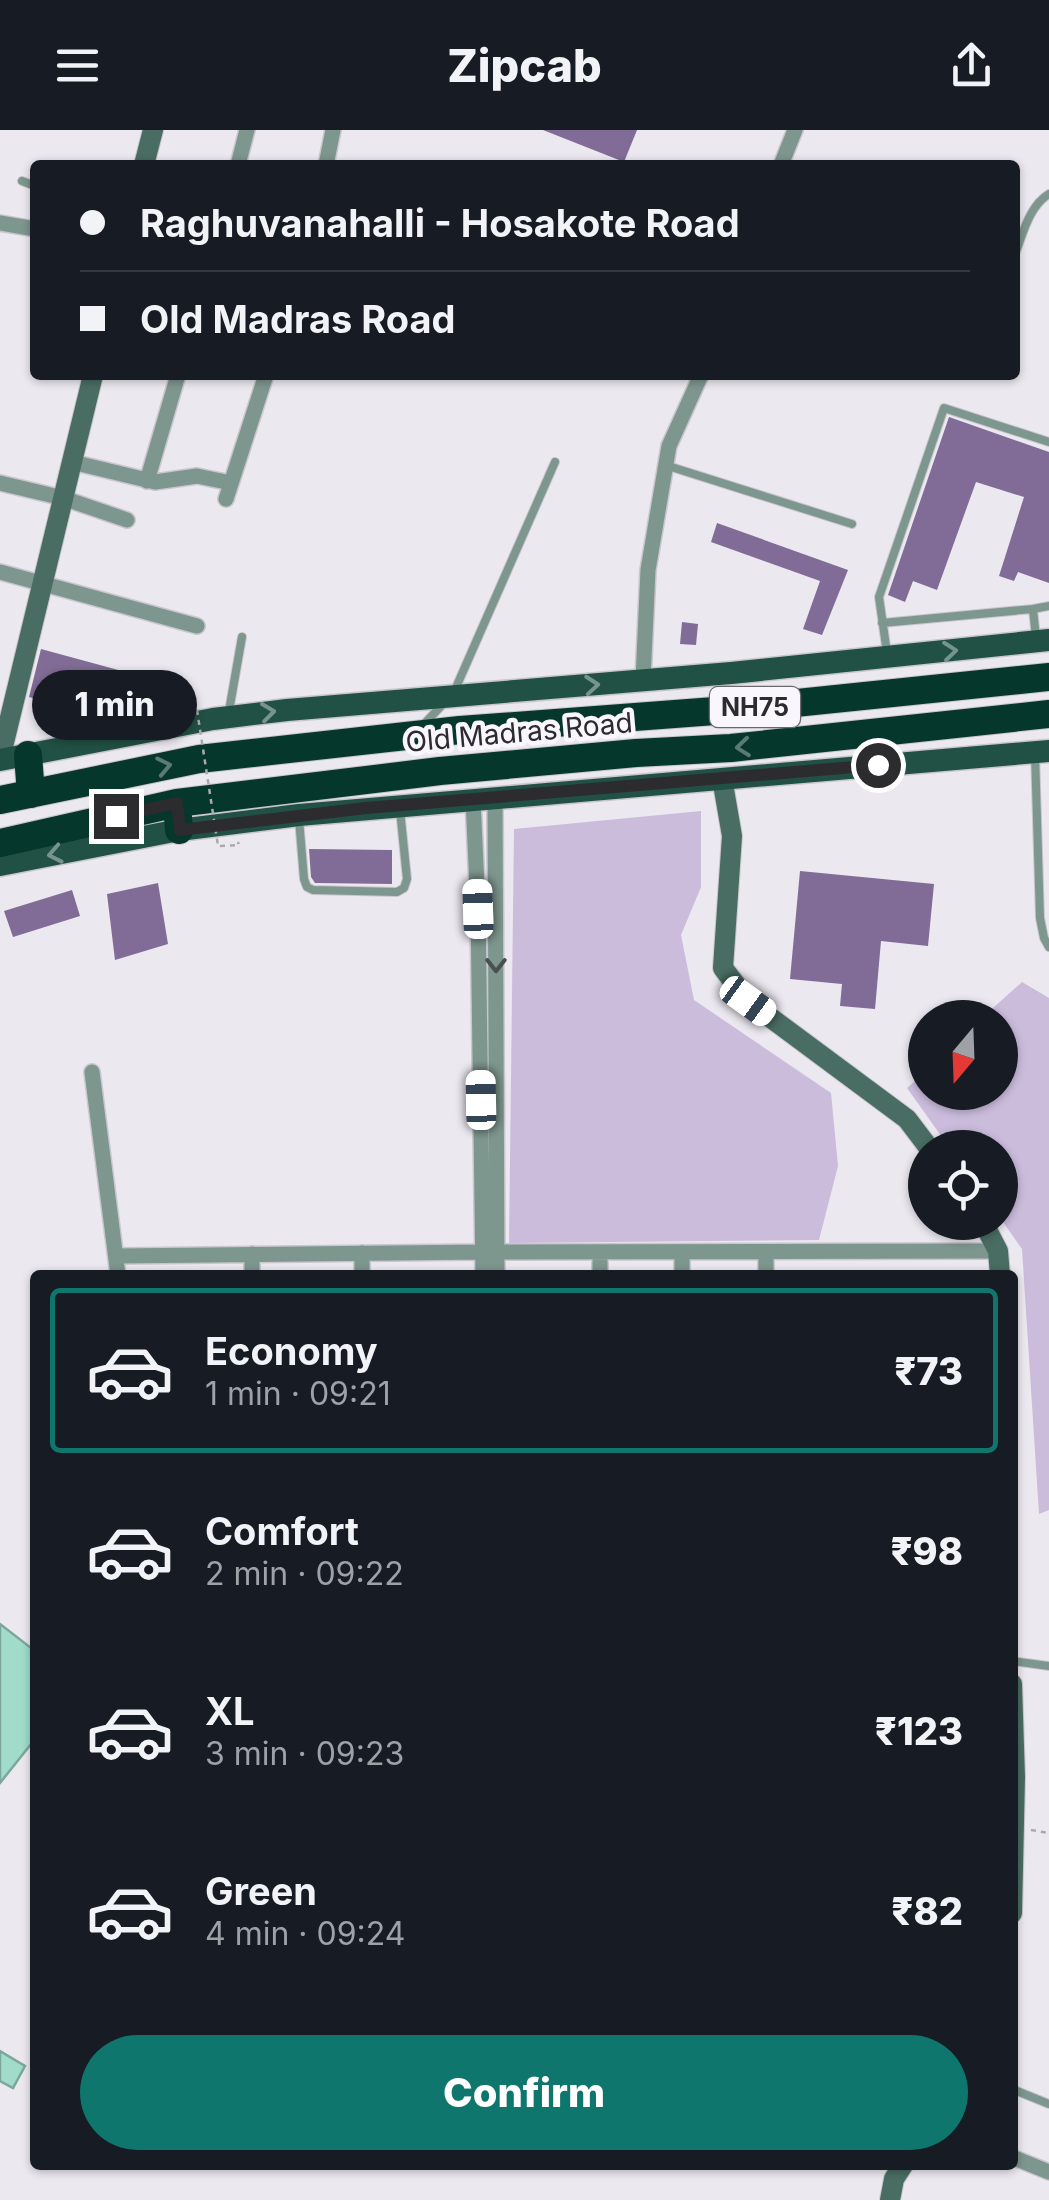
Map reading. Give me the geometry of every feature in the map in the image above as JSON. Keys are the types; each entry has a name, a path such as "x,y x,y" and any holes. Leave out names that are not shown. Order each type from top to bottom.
{"highway":[{"name":"Old Madras Road","path":"0,800 198,759 460,730 728,710 1049,677"},
{"name":"Old Madras Road","path":"0,844 440,772 730,748 1049,714"},
{"path":"28,755 31,794"}],"main road":[{"path":"145,160 153,130"},
{"path":"91,380 0,760 228,718 1042,641"},
{"path":"0,865 178,816 299,814 1042,752"},
{"path":"722,778 732,836 723,968 748,1001 908,1119 916,1130"},
{"path":"992,1240 1000,1270"},
{"path":"890,2200 899,2170"}],"street":[{"path":"239,160 247,130"},
{"path":"327,160 333,130"},
{"path":"786,160 795,130"},
{"path":"0,223 30,228"},
{"path":"147,481 177,380"},
{"path":"72,462 155,482 197,476 228,491 264,380"},
{"path":"643,680 648,570 668,446 699,380"},
{"path":"0,483 63,498 127,520"},
{"path":"0,572 197,626"},
{"path":"484,798 490,1252 495,1270"},
{"path":"92,1072 117,1270"},
{"path":"116,1256 998,1251"},
{"path":"485,1270 490,1252"},
{"path":"600,1252 600,1270"},
{"path":"682,1252 682,1270"},
{"path":"766,1252 766,1270"},
{"path":"362,1253 362,1270"},
{"path":"252,1254 252,1270"},
{"path":"1018,2160 1049,2172"}],"lane":[{"path":"22,181 30,184"},
{"path":"1020,242 1032,212 1040,199 1049,194"},
{"path":"888,658 878,597 944,408 1049,442"},
{"path":"414,735 453,695 554,462"},
{"path":"666,465 852,524"},
{"path":"882,623 1049,606"},
{"path":"1033,609 1042,641"},
{"path":"228,718 242,637"},
{"path":"1042,752 1036,792 1040,918 1049,947"},
{"path":"1036,792 1049,790"},
{"path":"299,814 307,886 313,890 397,892 404,888 407,879 400,805"},
{"path":"1018,1662 1049,1666"},
{"path":"1018,2091 1049,2104"}],"path":[{"path":"197,710 218,846 238,845"}],"shaded area":[{"path":"701,811 701,887 681,935 694,1000 831,1093 838,1166 819,1240 509,1243 514,829"},
{"path":"1022,982 1049,998 1049,1510 1039,1514 1022,1249 1016,1240 1018,1130 937,1130 923,1110 1018,1110 1018,1000 1002,1000"},
{"path":"0,1624 30,1647 30,1745 0,1783"},
{"path":"0,2051 25,2066 13,2088 0,2081"}],"building":[{"path":"543,130 637,130 625,160"},
{"path":"949,417 1049,452 1049,583 1018,572 1014,581 999,576 1024,497 976,482 937,590 913,581 905,602 888,595"},
{"path":"717,523 848,570 822,635 803,629 820,581 711,542"},
{"path":"682,622 698,624 696,645 680,644"},
{"path":"41,649 122,671 109,718 29,697"},
{"path":"309,849 392,850 392,884 315,883"},
{"path":"800,871 934,884 928,946 881,941 875,1009 840,1006 842,984 790,979"},
{"path":"158,883 168,944 115,960 107,894"},
{"path":"72,890 80,916 13,937 4,911"}],"route":[{"path":"116,816 177,803 180,830 299,814 878,765"}]}
